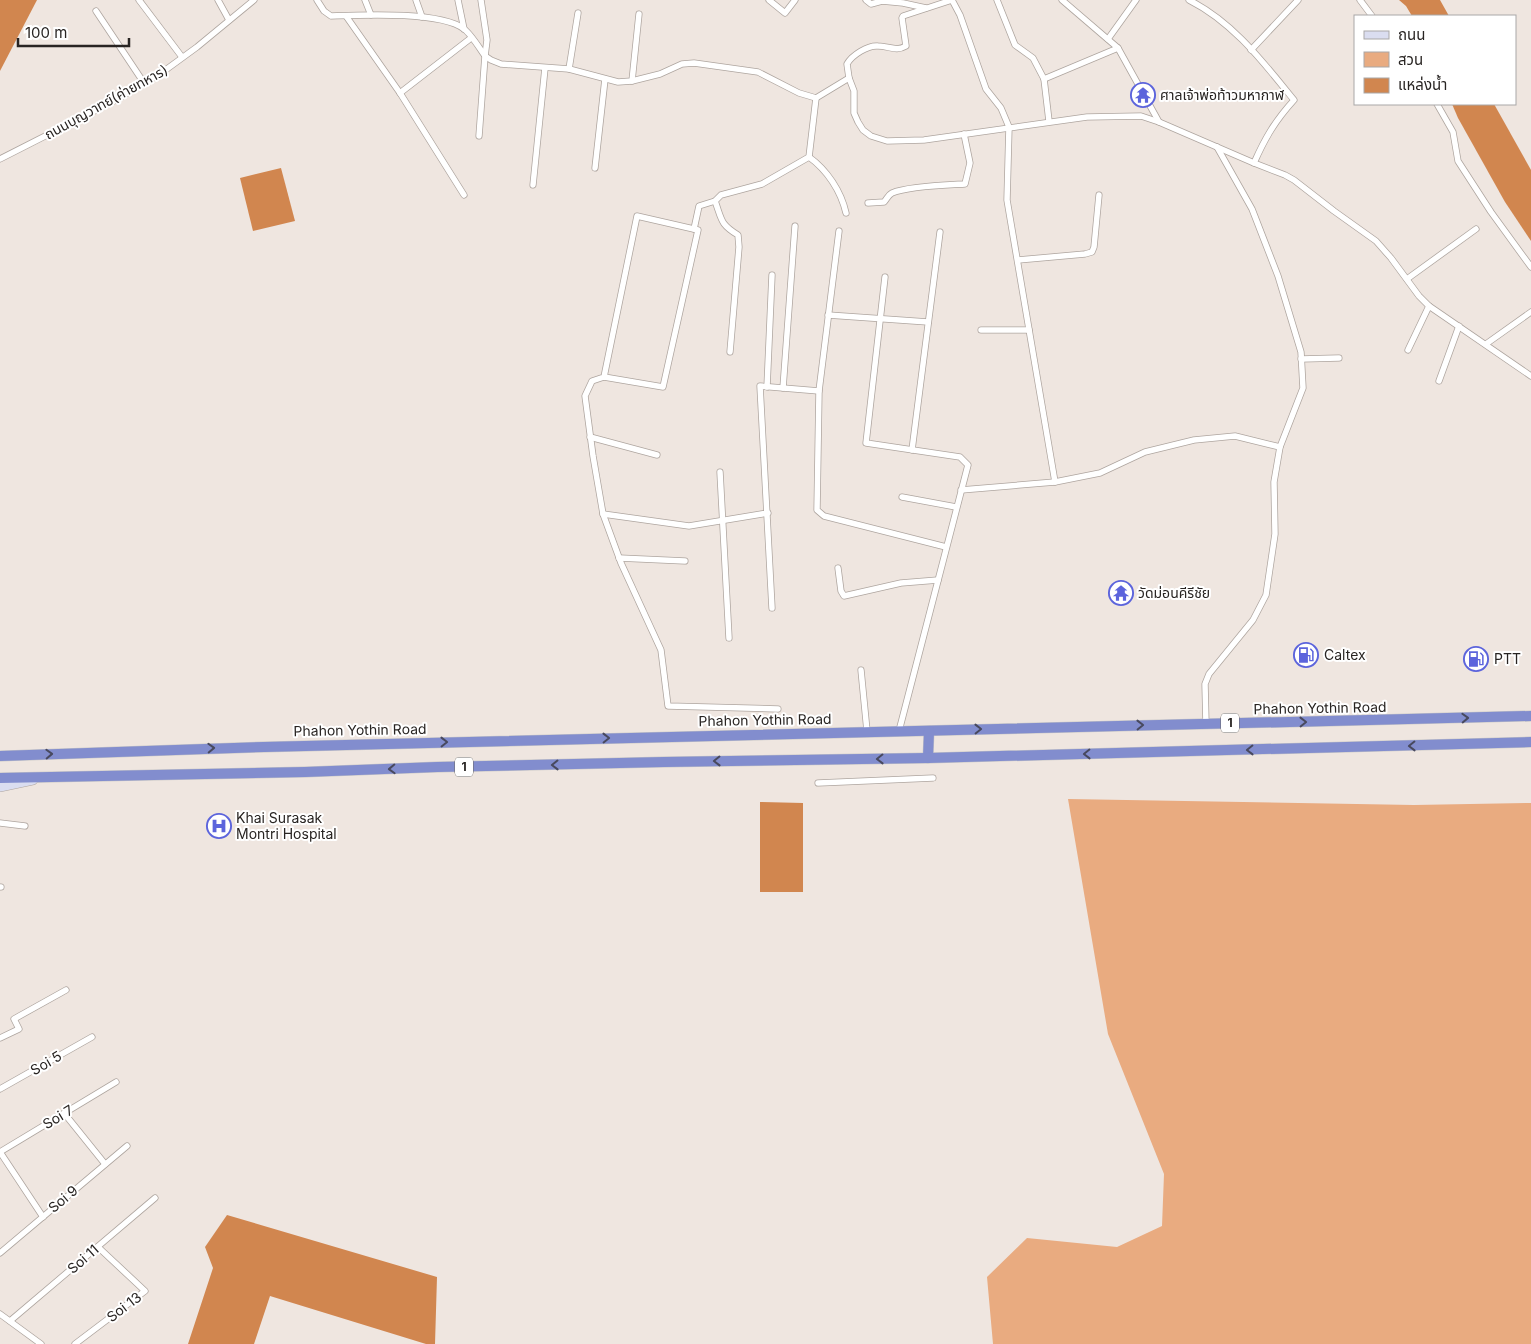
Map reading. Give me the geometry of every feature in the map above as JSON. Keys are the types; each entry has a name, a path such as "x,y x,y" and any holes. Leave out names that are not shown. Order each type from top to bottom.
{"highway":[{"name":"Phahon Yothin Road","path":"0,756 264,746 1531,716"},
{"path":"928,758 929,730"},
{"name":"1","path":"0,778 928,758 1531,742"}],"main road":[{"name":"1","path":"0,787 52,776"}],"street":[{"path":"139,0 182,57"},
{"path":"218,0 230,20"},
{"name":"ถนนบุญวาทย์(ค่ายทหาร)","path":"0,159 106,105 144,83 182,57 254,0"},
{"path":"317,0 328,15 422,17 443,21 464,29"},
{"path":"365,0 371,15"},
{"path":"416,0 422,17"},
{"path":"458,0 464,29 486,56 501,64 569,69 618,82 632,81 660,74 682,64 694,62 758,72 799,93 816,98 849,78"},
{"path":"479,136 487,40 481,0"},
{"path":"769,0 785,13 794,0"},
{"path":"866,0 871,4 882,1 926,8"},
{"path":"1055,482 1007,200 1009,127 1001,108 986,89 960,15 952,0 902,17 906,46 893,49 874,46 860,52 850,59 847,64 849,78 854,91 854,113 863,130 872,136 887,141 924,140 1009,127 1032,125 1049,121 1126,115 1142,116 1159,122 1294,180 1383,248 1429,306 1531,376"},
{"path":"997,0 1015,45 1033,58 1044,79 1049,121"},
{"path":"1062,0 1118,48 1159,122"},
{"path":"1108,39 1136,0"},
{"path":"1189,0 1208,10 1232,28 1294,100 1278,118 1266,136 1254,163"},
{"path":"1251,50 1298,0"},
{"path":"1360,0 1371,15"},
{"path":"96,11 144,83"},
{"path":"569,69 578,13"},
{"path":"632,81 638,14"},
{"path":"346,16 400,93 464,195"},
{"path":"400,93 471,38"},
{"path":"1044,79 1118,48"},
{"path":"533,185 544,68"},
{"path":"596,168 604,79"},
{"path":"809,157 816,98"},
{"path":"1437,105 1453,132 1458,161 1491,212 1531,267"},
{"path":"868,203 884,202 890,194 900,191 930,186 965,184 970,163 964,134"},
{"path":"1206,724 1205,684 1209,674 1253,620 1266,595 1276,534 1274,482 1280,447 1302,388 1301,352 1278,276 1255,218 1216,147"},
{"path":"694,229 699,206 715,200 721,195 762,184 809,157"},
{"path":"809,157 824,170 842,197 846,213"},
{"path":"1018,260 1092,252 1099,194"},
{"path":"715,200 722,224 725,228 738,235 739,247 730,352"},
{"path":"604,377 637,216 698,230 663,388 604,377 592,380 585,396 590,437 603,514 619,558 661,650 668,706 778,709"},
{"path":"783,388 795,226"},
{"path":"1407,279 1476,229"},
{"path":"839,231 819,391 817,506 819,513 824,516 946,546"},
{"path":"912,450 940,232"},
{"path":"767,387 772,275"},
{"path":"885,277 866,443 960,457 968,465 899,731"},
{"path":"1408,350 1429,306"},
{"path":"1486,344 1531,312"},
{"path":"828,315 928,322"},
{"path":"1439,381 1459,326"},
{"path":"981,330 1030,330"},
{"path":"1301,359 1339,358"},
{"path":"772,608 760,386 819,391"},
{"path":"960,490 1055,482 1100,474 1145,452 1194,440 1235,436 1280,447"},
{"path":"590,437 657,455"},
{"path":"720,472 729,638"},
{"path":"902,498 956,507"},
{"path":"603,514 689,526 768,513"},
{"path":"619,558 685,561"},
{"path":"838,568 841,591 844,596 901,583 938,580"},
{"path":"861,670 867,731"},
{"path":"818,783 933,778"},
{"path":"0,823 25,826"},
{"path":"0,1038 19,1029 14,1018 66,990"},
{"name":"Soi 5","path":"0,1089 92,1037"},
{"name":"Soi 7","path":"0,1152 116,1082"},
{"path":"64,1113 105,1164"},
{"name":"Soi 9","path":"0,1253 127,1146"},
{"path":"0,1152 43,1217"},
{"name":"Soi 11","path":"10,1321 155,1198"},
{"name":"Soi 13","path":"75,1344 145,1291 98,1246"},
{"path":"0,1314 41,1344"}],"green space":[{"path":"1068,799 1414,805 1531,803 1531,1344 993,1344 987,1277 1027,1238 1117,1247 1162,1226 1164,1174 1108,1034"}],"water":[{"path":"0,0 37,0 0,71"},
{"path":"1399,0 1440,0 1448,15 1411,15 1406,6"},
{"path":"1452,105 1495,105 1531,170 1531,241 1505,202"},
{"path":"281,168 295,221 253,231 240,178"},
{"path":"760,802 803,803 803,892 760,892"},
{"path":"227,1215 437,1277 435,1344 426,1344 270,1296 254,1344 188,1344 213,1268 205,1247"}],"place":[{"name":"ศาลเจ้าพ่อท้าวมหากาฬ","path":"1143,95"},
{"name":"วัดม่อนคีรีชัย","path":"1121,593"},
{"name":"Caltex","path":"1306,655"},
{"name":"PTT","path":"1476,659"},
{"name":"Khai Surasak Montri Hospital","path":"219,826"}]}
